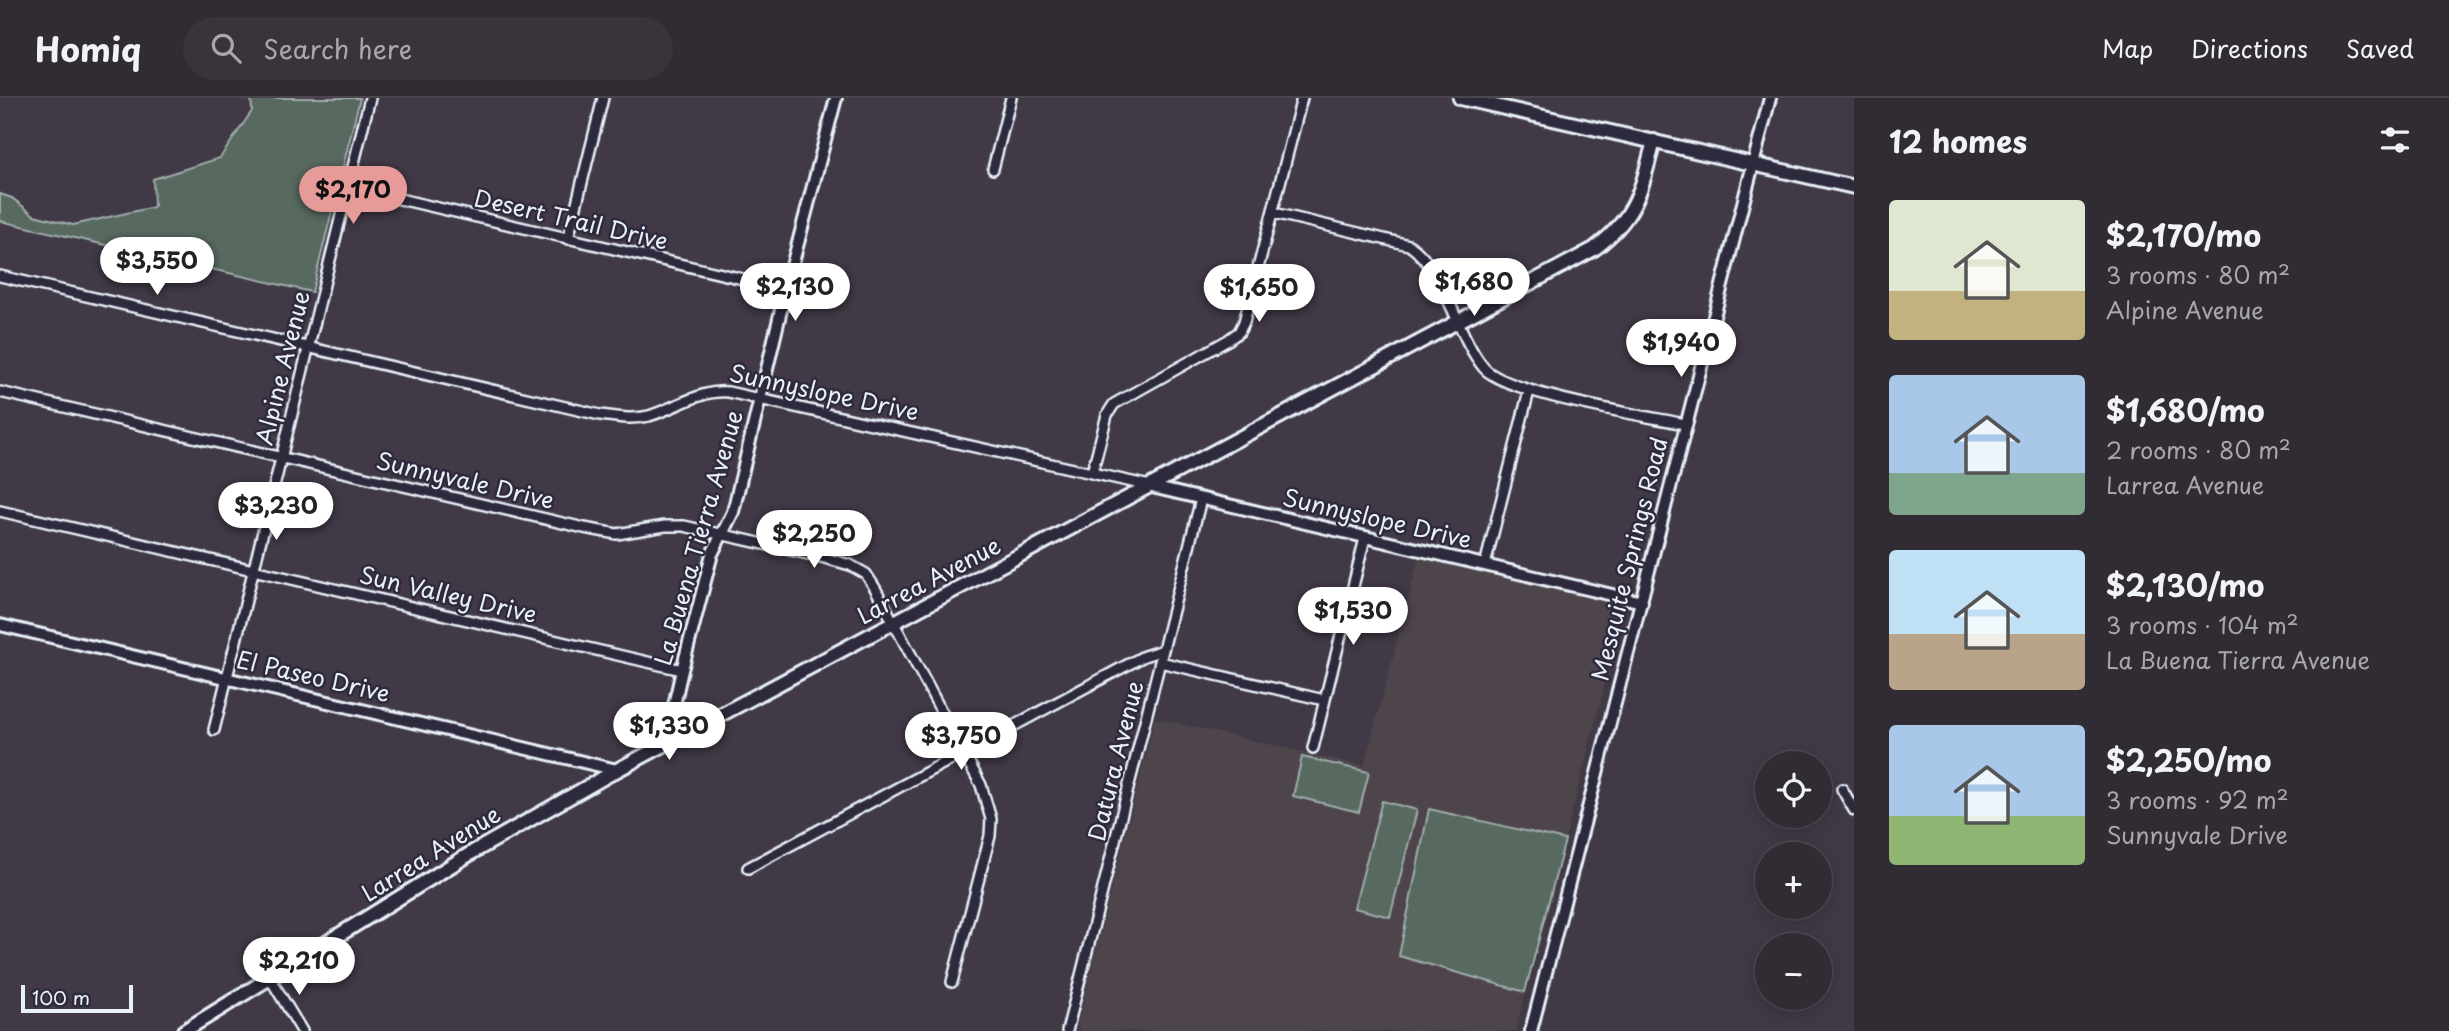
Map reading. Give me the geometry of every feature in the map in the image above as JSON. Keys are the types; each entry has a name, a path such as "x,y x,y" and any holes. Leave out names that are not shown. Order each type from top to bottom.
{"main road":[{"path":"1460,98 1854,187"},
{"name":"Larrea Avenue","path":"184,1031 473,852 617,770 1579,258 1609,238 1630,214 1644,184 1654,141"}],"street":[{"name":"Alpine Avenue","path":"214,730 370,98"},
{"path":"568,239 603,98"},
{"name":"La Buena Tierra Avenue","path":"665,745 712,554 733,512 786,289 836,98"},
{"path":"993,169 1011,98"},
{"path":"1092,474 1107,415 1114,404 1239,332 1248,311 1302,98"},
{"name":"Mesquite Springs Road","path":"1531,1031 1770,98"},
{"name":"Desert Trail Drive","path":"348,187 786,289"},
{"path":"1274,213 1409,245 1424,259 1478,359 1491,375 1530,391 1685,424"},
{"name":"Sunnyslope Drive","path":"0,276 624,419 648,416 719,391 761,398 1642,602"},
{"path":"1485,565 1530,391"},
{"name":"Sunnyvale Drive","path":"0,392 584,528 617,534 665,526 684,526 850,565 866,574 965,753 981,785 991,819 990,836 952,982"},
{"name":"Datura Avenue","path":"1068,1031 1201,499"},
{"name":"Sun Valley Drive","path":"0,512 682,670"},
{"path":"1312,748 1365,538"},
{"name":"El Paseo Drive","path":"0,625 617,770"},
{"path":"748,868 1143,656 1163,650"},
{"path":"1160,662 1324,701"},
{"path":"1842,789 1854,810"},
{"path":"270,978 302,1031"}],"shaded area":[{"path":"1419,558 1625,605 1516,1031 1080,1031 1077,1025 1155,718 1364,766"}],"green space":[{"path":"251,98 360,98 312,292 0,221 0,194 12,198 34,215 73,225 154,207 153,179 220,158 252,111"},
{"path":"1302,757 1369,772 1359,812 1293,796"},
{"path":"1382,801 1417,810 1390,917 1354,908"},
{"path":"1429,809 1565,840 1525,992 1399,956"}]}
